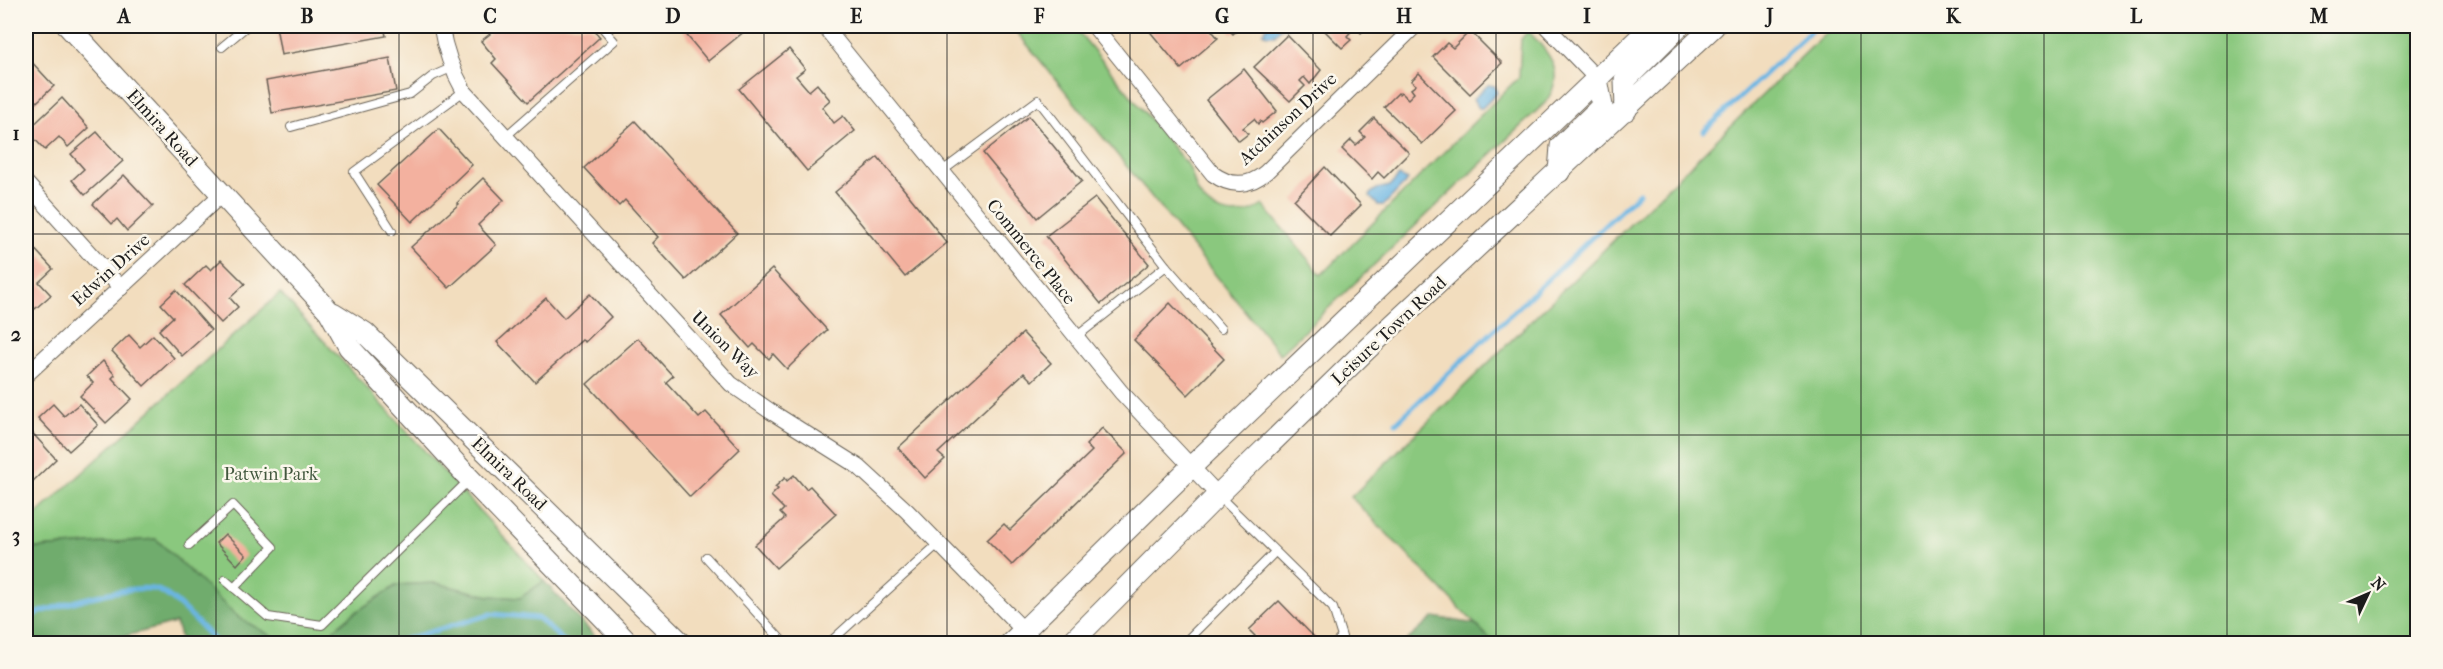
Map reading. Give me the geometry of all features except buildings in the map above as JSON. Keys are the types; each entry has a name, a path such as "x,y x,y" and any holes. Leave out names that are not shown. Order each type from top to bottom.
{"main road":[{"name":"Elmira Road","path":"68,26 330,311 349,346 470,480 629,644"},
{"path":"1023,639 1190,468 1652,26"},
{"path":"1626,110 1625,80 1679,26"},
{"name":"Leisure Town Road","path":"1070,644 1367,349 1714,26"},
{"path":"1559,172 1561,146 1602,106 1597,79"},
{"name":"Elmira Road","path":"330,311 365,333 682,644"}],"street":[{"name":"Union Way","path":"441,26 444,47 451,68 464,91 731,384 859,467 938,544 1023,639"},
{"name":"Commerce Place","path":"824,26 1121,392 1190,468 1218,495"},
{"name":"Atchinson Drive","path":"1094,26 1213,174 1228,182 1239,184 1252,181 1266,172 1415,26"},
{"path":"1546,26 1597,79"},
{"path":"26,183 121,288"},
{"name":"Edwin Drive","path":"26,375 222,194"}],"lane":[{"path":"222,47 247,26"},
{"path":"506,136 614,41 601,26"},
{"path":"291,127 410,94 433,76 451,68"},
{"path":"392,231 354,172 464,91"},
{"path":"941,172 1038,100 1166,266 1221,329"},
{"path":"1076,337 1166,266"},
{"path":"225,580 267,617 322,625 470,480"},
{"path":"1218,495 1333,608 1342,637 1335,644"},
{"path":"189,545 233,505 273,547 234,588"},
{"path":"828,644 938,544"},
{"path":"1183,644 1275,552"},
{"path":"706,557 785,644"}],"green space":[{"path":"1012,26 1074,26 1189,167 1197,190 1203,199 1218,210 1236,214 1254,210 1263,205 1321,275 1519,77 1521,39 1528,31 1549,56 1553,64 1555,82 1545,103 1280,354"},
{"path":"1833,26 2417,26 2417,643 1494,643 1351,497"},
{"name":"Patwin Park","path":"280,293 544,581 520,598 489,596 436,583 397,585 353,614 318,643 290,643 265,635 231,611 156,539 26,549 26,524"},
{"path":"156,539 239,618 282,642 305,643 182,643 176,623 98,643 26,643 26,549"},
{"path":"544,581 601,643 318,643 353,614 397,585 436,583 489,596 520,598"},
{"path":"1434,617 1475,624 1494,643 1404,643"}],"water":[{"path":"1268,26 1290,26 1280,28 1275,35 1267,35 1263,32"},
{"path":"1488,85 1495,86 1497,93 1482,108 1479,108 1473,99"},
{"path":"1399,176 1408,180 1384,205 1378,205 1370,197 1370,194 1377,189 1390,186"}],"waterway":[{"path":"1704,131 1816,26"},
{"path":"1396,423 1639,193"},
{"path":"26,617 94,596 133,589 148,589 160,591 175,601 218,644"},
{"path":"390,644 491,614 538,618 567,644"}]}
